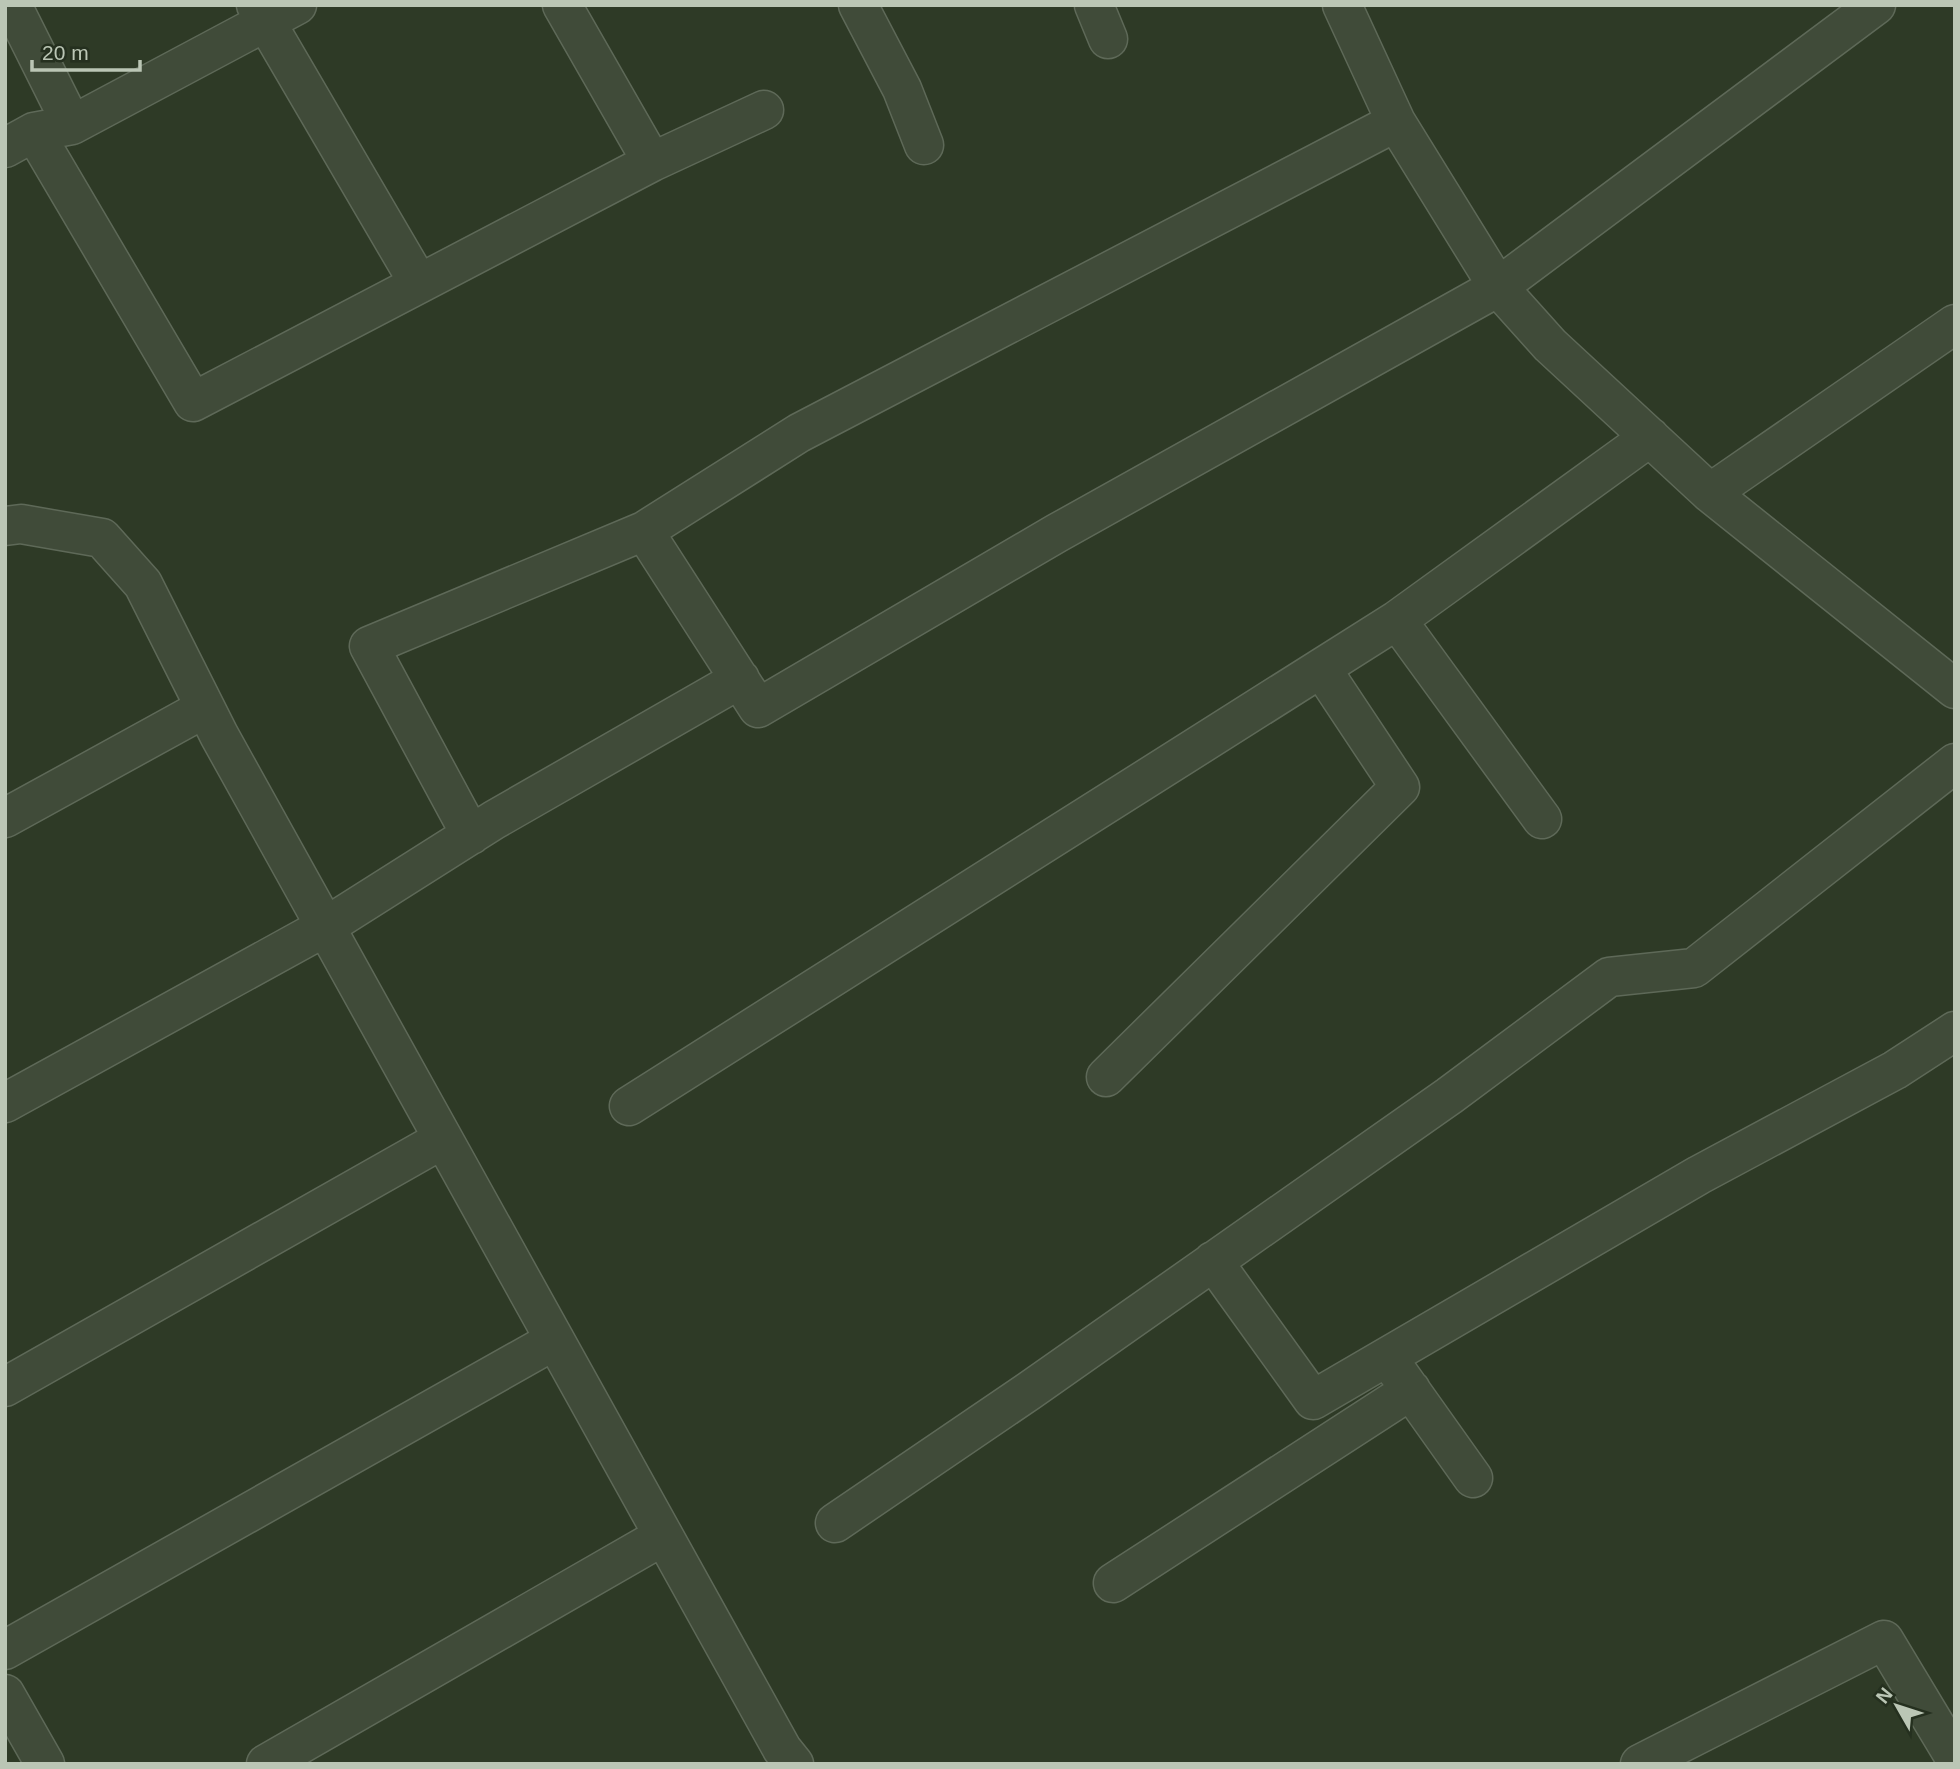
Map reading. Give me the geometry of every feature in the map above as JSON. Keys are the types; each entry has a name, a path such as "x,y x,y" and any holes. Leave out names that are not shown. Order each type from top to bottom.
{"street":[{"path":"12,5 72,125"},
{"path":"297,5 260,14 72,125 19,140 193,402 652,162 764,110"},
{"path":"562,5 652,162"},
{"path":"858,5 902,89 924,145"},
{"path":"1342,5 1396,122 1498,286 1550,345 1710,493 1951,680"},
{"path":"644,531 758,708 1056,533 1498,286 1876,5"},
{"path":"260,14 418,282"},
{"path":"471,835 369,646 644,531 799,433 1396,122"},
{"path":"1710,493 1955,324"},
{"path":"629,1106 1397,620 1650,437"},
{"path":"5,526 21,524 102,538 143,584 205,708 325,927 789,1762"},
{"path":"1397,620 1542,818"},
{"path":"1106,1077 1400,787 1321,668"},
{"path":"5,1103 325,927 471,835 740,679"},
{"path":"5,818 205,708"},
{"path":"835,1523 1449,1096 1609,977 1694,968 1955,763"},
{"path":"1213,1261 1313,1400 1699,1175 1895,1070 1955,1031"},
{"path":"5,1387 443,1139"},
{"path":"5,1650 555,1340"},
{"path":"1387,1357 1473,1478"},
{"path":"1113,1583 1411,1390"},
{"path":"265,1764 663,1536"},
{"path":"1640,1764 1884,1640 1955,1758"},
{"path":"5,1694 45,1764"}]}
